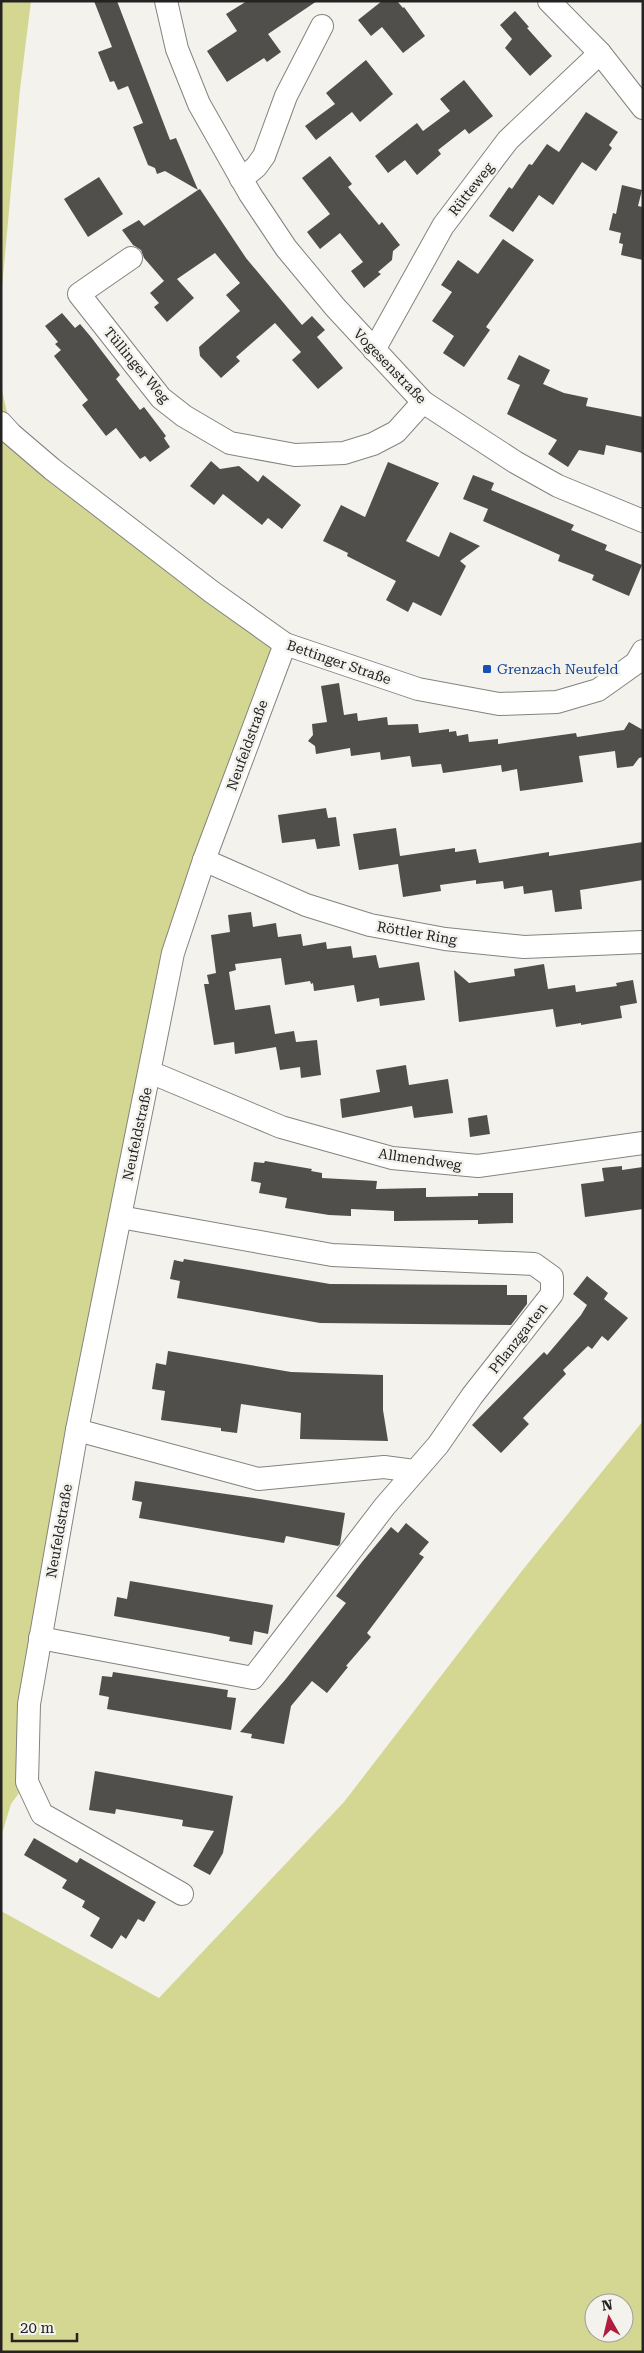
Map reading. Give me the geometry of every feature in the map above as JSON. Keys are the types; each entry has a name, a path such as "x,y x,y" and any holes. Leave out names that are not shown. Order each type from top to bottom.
{"street":[{"name":"Vogesenstraße","path":"166,1 177,49 199,104 241,179 286,248 374,350 423,402 515,462 558,486 643,521"},
{"path":"549,1 600,53 643,108"},
{"path":"241,179 256,167 264,156 286,96 322,26"},
{"name":"Rütteweg","path":"374,350 443,226 508,140 600,53"},
{"name":"Tüllinger Weg","path":"131,258 79,294 161,398 184,416 230,443 295,455 344,453 373,444 396,432 423,402"},
{"name":"Bettinger Straße","path":"1,423 52,469 212,592 285,644 418,689 499,704 557,702 589,693 598,690 640,661"},
{"name":"Neufeldstraße","path":"182,1894 42,1814 27,1782 29,1704 77,1430 173,953 204,860 285,644"},
{"name":"Röttler Ring","path":"204,860 306,905 370,925 445,939 524,947 643,942"},
{"name":"Allmendweg","path":"150,1072 280,1127 392,1158 478,1166 643,1143"},
{"name":"Pflanzgarten","path":"120,1217 332,1255 534,1264 552,1276 552,1294 472,1396 438,1445 414,1471"},
{"path":"77,1430 258,1479 384,1467 414,1471"},
{"path":"40,1638 253,1678 414,1471"}],"green space":[{"path":"1,1 31,1 20,89 1,299"},
{"path":"1,386 12,434 285,644 204,860 150,1072 27,1782 11,1804 1,1837"},
{"path":"643,1421 643,2352 1,2352 1,1911 159,1998 344,1802 521,1572"}],"building":[{"path":"94,1 117,1 170,140 176,138 198,190 165,171 157,174 155,168 148,165 133,127 143,123 128,86 118,90 114,81 110,82 98,52 112,47"},
{"path":"247,1 317,1 268,34 281,52 267,62 264,58 227,82 207,51 237,31 226,14"},
{"path":"382,1 397,1 404,7 425,36 403,53 382,27 371,36 358,20"},
{"path":"515,11 529,27 527,28 552,56 530,76 505,48 512,39 500,25"},
{"path":"366,60 393,94 360,122 352,112 316,140 305,126 335,104 326,93"},
{"path":"464,80 493,116 469,134 465,129 438,150 441,154 417,175 405,160 388,173 375,156 417,123 423,131 450,111 440,99"},
{"path":"586,112 618,132 609,145 612,148 596,171 582,162 553,205 539,195 513,232 489,216 509,187 512,189 529,164 532,165 547,144 559,152"},
{"path":"330,156 352,184 348,187 379,225 382,222 400,245 393,251 392,260 378,272 381,274 364,288 351,271 363,262 340,233 320,249 307,232 330,214 302,178"},
{"path":"99,177 123,214 88,237 64,199"},
{"path":"622,185 642,190 638,206 643,207 643,260 621,255 623,244 619,243 621,233 609,230 613,213 616,214"},
{"path":"200,189 246,258 302,325 312,316 325,330 317,337 343,368 318,389 292,360 301,352 275,323 236,357 240,361 221,378 200,356 199,347 240,311 226,295 240,283 215,253 177,279 194,298 167,322 154,307 159,303 150,293 164,281 144,258 141,250 133,245 122,230 139,220 144,226"},
{"path":"503,239 534,260 486,327 490,330 464,367 443,353 454,336 432,321 452,292 441,285 458,260 478,274"},
{"path":"62,313 75,328 80,324 91,337 120,375 116,379 140,410 144,407 166,436 164,438 170,447 150,462 145,456 140,459 116,428 106,436 82,405 88,400 54,356 61,350 55,344 58,342 45,326"},
{"path":"519,355 550,370 543,384 564,393 588,398 586,406 643,417 643,453 606,445 604,455 579,450 568,467 548,454 557,440 507,414 520,385 507,379"},
{"path":"211,461 220,469 239,466 258,482 263,475 301,505 282,529 268,518 262,525 223,494 214,505 190,486"},
{"path":"388,462 439,483 406,541 439,557 450,532 480,546 460,561 466,566 441,616 413,602 408,612 386,600 396,581 347,556 348,553 323,541 341,505 365,517"},
{"path":"473,475 494,483 491,490 574,525 571,530 607,545 605,550 642,565 629,596 592,580 594,575 558,561 560,555 483,521 488,509 463,499"},
{"path":"339,683 344,715 357,713 358,721 387,717 388,725 418,724 419,733 449,729 449,732 456,731 457,736 468,734 469,742 498,739 498,744 576,733 577,737 624,730 629,722 643,730 643,757 639,758 633,766 617,768 615,751 579,756 583,782 520,791 517,769 502,772 501,765 443,773 441,764 412,767 410,756 381,760 380,752 351,756 350,748 316,754 315,746 308,741 313,735 312,724 327,722 321,686"},
{"path":"326,808 328,818 336,817 340,846 317,849 315,839 282,843 278,815"},
{"path":"396,828 400,856 455,848 455,852 476,849 479,863 549,852 549,856 643,842 643,880 580,890 582,909 555,912 552,890 524,894 523,886 504,889 503,881 476,884 476,880 440,885 441,891 403,897 398,864 359,870 353,834"},
{"path":"251,912 253,927 276,923 278,937 301,934 303,946 326,942 327,949 351,946 353,958 376,955 379,968 419,962 425,1000 380,1006 379,998 357,1002 354,985 314,991 313,983 311,984 310,981 285,985 281,958 235,964 236,970 229,972 235,1010 270,1005 275,1034 294,1031 296,1042 317,1040 321,1075 301,1078 300,1067 280,1070 276,1047 235,1054 234,1042 214,1045 204,984 209,984 207,975 216,973 211,935 230,932 228,915"},
{"path":"544,964 548,989 575,985 576,992 617,986 616,983 633,980 637,1003 620,1006 622,1018 581,1025 581,1023 556,1027 553,1009 459,1022 454,970 469,983 515,976 514,969"},
{"path":"406,1065 409,1085 448,1079 453,1113 414,1118 412,1106 342,1118 340,1099 380,1092 376,1070"},
{"path":"487,1115 490,1134 470,1137 468,1118"},
{"path":"265,1161 312,1169 311,1171 322,1173 322,1178 377,1181 376,1189 426,1188 426,1197 478,1196 478,1193 513,1193 513,1223 478,1224 478,1220 394,1221 394,1211 351,1209 351,1216 329,1215 285,1208 287,1198 259,1193 261,1183 251,1181 254,1162 264,1163"},
{"path":"622,1166 622,1170 643,1167 643,1209 585,1217 581,1184 604,1181 602,1168"},
{"path":"184,1259 330,1284 507,1285 507,1295 527,1295 527,1304 511,1325 320,1323 177,1298 180,1281 170,1279 174,1260 183,1262"},
{"path":"587,1276 608,1293 604,1299 628,1318 608,1341 602,1336 592,1349 588,1346 563,1370 566,1374 523,1418 529,1424 501,1453 472,1425 544,1352 547,1355 581,1315 587,1305 573,1294"},
{"path":"168,1351 291,1372 383,1375 383,1410 388,1441 300,1439 301,1413 241,1404 237,1433 221,1431 221,1428 161,1420 165,1391 152,1389 156,1363 166,1365"},
{"path":"135,1481 345,1513 340,1544 338,1546 286,1536 284,1543 139,1518 142,1502 132,1500"},
{"path":"406,1523 429,1542 419,1554 424,1557 367,1633 371,1637 346,1666 348,1667 327,1693 312,1681 291,1706 284,1744 251,1738 252,1734 240,1732 285,1680 346,1603 336,1596 362,1562 391,1527 398,1533"},
{"path":"130,1581 273,1605 268,1634 254,1631 252,1645 229,1641 230,1637 114,1616 117,1597 127,1599"},
{"path":"113,1672 228,1690 227,1697 236,1698 231,1730 107,1709 109,1697 99,1695 102,1676 112,1677"},
{"path":"95,1771 233,1796 223,1853 210,1875 193,1866 214,1831 182,1826 183,1820 116,1809 115,1814 89,1810"},
{"path":"34,1838 77,1863 80,1858 156,1902 144,1922 138,1919 126,1939 121,1935 112,1949 90,1936 100,1918 82,1907 85,1901 62,1888 67,1880 24,1855"}],"place":[{"name":"Grenzach Neufeld","path":"487,669"}]}
